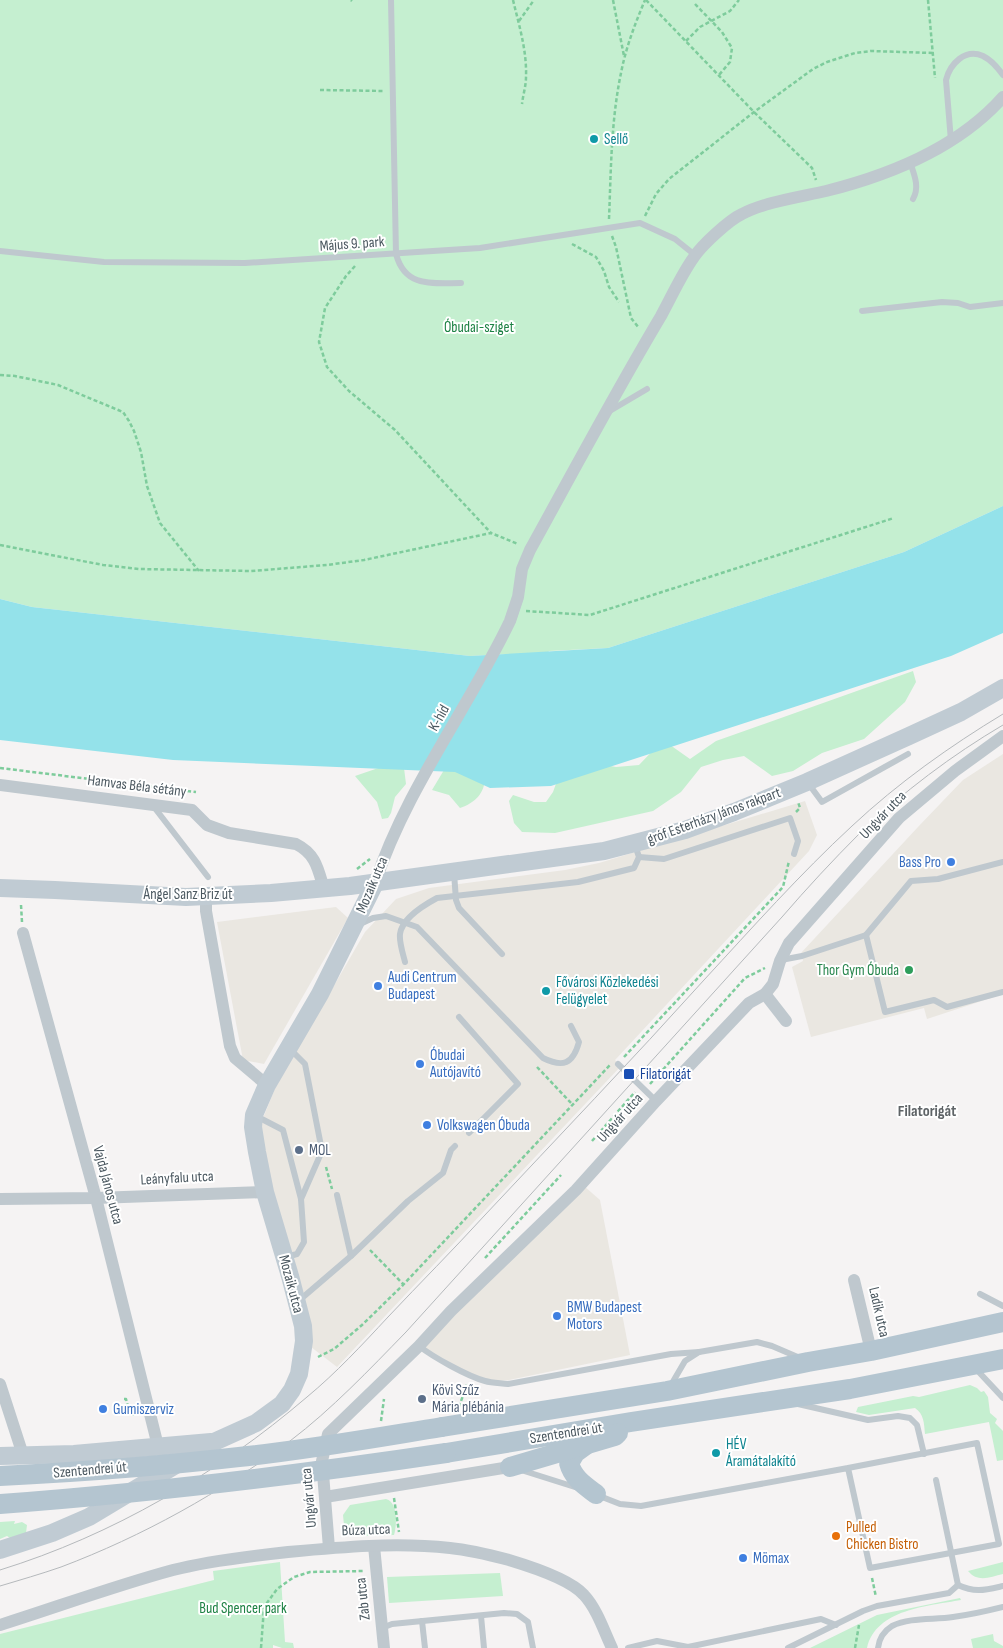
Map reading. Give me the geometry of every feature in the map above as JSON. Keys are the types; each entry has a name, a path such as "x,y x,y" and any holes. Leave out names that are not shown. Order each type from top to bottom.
{"main road":[{"name":"Szentendrei út","path":"0,1476 239,1457 342,1443 667,1391 871,1351 1003,1322"},
{"name":"Szentendrei út","path":"0,1504 104,1496 336,1469 783,1400 1003,1360"},
{"path":"510,1467 615,1436 631,1422"},
{"path":"586,1445 575,1453 570,1463 572,1472 578,1480 596,1494"}],"street":[{"name":"K-híd","path":"403,815 503,636 514,610 522,569 530,550 695,255 728,223 742,214 760,207 850,185 910,162 951,141 989,113 1003,97"},
{"name":"gróf Esterházy János rakpart","path":"375,883 582,855 637,850 807,782 961,712 1003,688"},
{"name":"Ungvár utca","path":"329,1548 322,1461 328,1434 576,1190 656,1101 749,1003 765,994 773,984 780,960 789,943 899,818 956,771 1003,736"},
{"name":"Hamvas Béla sétány","path":"0,785 192,810 207,825 229,833 296,844 304,848 312,855 324,889"},
{"name":"Mozaik utca","path":"214,1442 256,1422 282,1404 292,1390 299,1374 304,1341 303,1326 284,1257 259,1192 257,1152 253,1127 254,1115 267,1085 320,994 354,927 375,883 383,859 403,815"},
{"name":"Ángel Sanz Briz út","path":"0,888 167,896 206,896 324,889 375,883"},
{"path":"206,896 206,911 230,1046 235,1058 267,1085"},
{"name":"Vajda János utca","path":"23,933 96,1198 158,1446"},
{"path":"765,994 786,1021"},
{"name":"Leányfalu utca","path":"0,1199 96,1198 259,1192"},
{"name":"Ladik utca","path":"854,1280 871,1351"},
{"path":"0,1384 22,1455"},
{"path":"0,1456 74,1454 214,1442"},
{"name":"Szentendrei út","path":"0,1550 52,1533 89,1517 214,1442"},
{"path":"110,1450 123,1459 130,1472 132,1481 130,1492"},
{"path":"324,1497 510,1467"},
{"name":"Búza utca","path":"0,1625 174,1570 252,1556 329,1548 396,1545 450,1548 476,1552 543,1571 572,1585 584,1594 594,1609 612,1648"},
{"name":"Zab utca","path":"374,1546 384,1648"}],"lane":[{"path":"391,0 396,254 399,265 413,279 426,284 461,283"},
{"path":"951,141 946,80 948,71 956,60 976,54 984,56 1003,75"},
{"path":"989,113 1003,106"},
{"path":"910,162 915,176 917,191 913,199"},
{"path":"640,223 675,239 695,255"},
{"name":"Május 9. park","path":"0,251 104,262 245,263 480,248 640,223"},
{"path":"862,311 942,302 970,307 1003,303"},
{"path":"605,414 646,389"},
{"path":"807,782 813,787 822,802 908,754"},
{"path":"153,805 208,877"},
{"path":"405,962 400,936 404,922 426,904 437,898 578,882 634,868 637,850 664,859 790,818 798,841 794,854"},
{"path":"780,960 802,956 866,935 911,881 938,879 1003,862"},
{"path":"454,872 459,908 502,954"},
{"path":"354,927 374,918 386,916 417,927 543,1058 554,1063 565,1063 576,1054 579,1042 570,1026"},
{"path":"866,935 885,1012 934,1000 947,1007 1003,992"},
{"path":"460,1017 518,1084 468,1132"},
{"path":"289,1048 305,1064 322,1151 301,1199"},
{"path":"618,1064 656,1101"},
{"path":"254,1115 283,1130 301,1199 304,1242 297,1254 284,1257"},
{"path":"296,1300 302,1298 351,1256 408,1201 443,1173 451,1150 455,1146"},
{"path":"337,1195 351,1256"},
{"path":"980,1294 1003,1306"},
{"path":"419,1346 486,1382 508,1384 671,1354 700,1352 757,1342 772,1346 808,1362"},
{"path":"667,1391 685,1361 700,1352"},
{"path":"973,1366 1003,1398"},
{"path":"783,1400 868,1420 898,1416 910,1418 917,1425 924,1454"},
{"path":"510,1467 596,1494 620,1504 641,1506 977,1443 999,1544 870,1568 848,1468"},
{"path":"936,1480 958,1584 967,1589 980,1591 1003,1586"},
{"path":"788,1648 863,1611 877,1606 949,1593 958,1584"},
{"path":"878,1648 879,1642 886,1631 893,1626 908,1622 954,1617 1003,1607"},
{"path":"382,1628 392,1624 504,1613 517,1614 528,1622 533,1648"},
{"path":"481,1616 484,1648"},
{"path":"628,1648 657,1641 688,1646 821,1620 836,1625"},
{"path":"422,1621 425,1648"}],"path":[{"path":"513,0 526,61 526,79 522,104"},
{"path":"519,21 534,0"},
{"path":"613,0 625,58"},
{"path":"646,341 631,318 616,247 608,227 614,120 621,73 630,36 646,0 754,112 812,168 819,192"},
{"path":"686,41 710,20 730,11 739,0"},
{"path":"928,0 938,100 947,99"},
{"path":"695,4 722,32 732,48 730,62 718,75"},
{"path":"640,223 656,194 669,179 754,112 813,69 841,56 871,50 933,53"},
{"path":"320,90 393,92"},
{"path":"561,235 567,241 596,257 609,287 619,302"},
{"path":"364,256 346,276 325,308 319,342 327,367 349,391 395,430 490,533 530,550"},
{"path":"0,375 15,376 58,385 122,412 134,430 147,486 160,523 199,571"},
{"path":"514,610 590,615 894,518"},
{"path":"0,545 102,565 139,569 251,572 364,560 490,533"},
{"path":"0,768 196,792"},
{"path":"302,1360 318,1357 334,1349 362,1325 403,1285 598,1076 614,1060 618,1064 783,887 789,861 794,854"},
{"path":"592,1141 643,1087 649,1084 745,978 780,960"},
{"path":"322,1151 333,1192 337,1195"},
{"path":"484,1260 561,1175"},
{"path":"364,1244 403,1285"},
{"path":"458,1410 470,1375"},
{"path":"124,1399 126,1399 130,1415 141,1414"},
{"path":"392,1487 400,1537 396,1545"},
{"path":"870,1568 877,1606"},
{"path":"261,1648 264,1607 277,1589 294,1577 310,1572 377,1571"},
{"path":"854,1648 863,1611"}],"shaded area":[{"path":"1003,754 1003,994 927,1019 924,1008 811,1037 792,967 803,961 801,953 963,780"},
{"path":"805,801 817,835 809,851 615,1060 621,1066 337,1367 311,1347 264,1166 259,1128 276,1086 365,932 396,899 429,888 565,870 599,863"},
{"path":"336,907 348,918 264,1064 243,1060 217,922"},
{"path":"584,1186 600,1200 630,1355 509,1380 486,1382 419,1346"}],"green space":[{"name":"Óbudai-sziget","path":"0,0 1003,0 1003,506 904,552 608,648 549,651 546,657 509,654 470,656 32,607 0,599"},
{"path":"913,671 916,682 905,702 864,739 822,753 793,771 772,776 744,756 701,767 681,792 653,811 555,833 522,832 514,823 509,801 513,795 534,802 546,802 553,792 561,770 582,761 616,767 639,765 663,740 690,759 716,741"},
{"path":"390,764 404,768 406,784 395,797 388,818 382,819 377,802 355,776"},
{"path":"447,765 485,777 485,783 478,797 460,808 449,795 432,790"},
{"path":"970,1385 981,1392 984,1391 988,1397 990,1413 997,1419 995,1423 1003,1431 1003,1460 997,1461 989,1422 925,1434 922,1416 915,1408 869,1415 856,1412 858,1407 913,1396 919,1397"},
{"path":"386,1499 393,1504 395,1509 396,1526 394,1535 356,1536 349,1532 344,1525 343,1515 350,1505"},
{"path":"15,1521 14,1524 22,1522 27,1525 26,1533 0,1539 0,1522"},
{"name":"Bud Spencer park","path":"280,1562 285,1642 293,1643 294,1648 282,1648 273,1645 273,1648 0,1648 0,1634 214,1580 213,1571"},
{"path":"1003,1562 1003,1574 980,1578 968,1571"},
{"path":"500,1573 503,1596 389,1603 387,1577"},
{"path":"960,1598 961,1600 919,1608 892,1617 872,1635 867,1648 810,1648 877,1615"},
{"path":"993,1634 994,1641 1003,1646 1003,1648 973,1648 971,1639"}],"water":[{"path":"1003,506 1003,633 951,656 551,786 490,788 455,772 173,760 0,740 0,599 32,607 470,656 608,648 904,552"}],"tram line":[{"path":"0,1570 42,1556 83,1539 162,1499 237,1452 307,1397 349,1358 461,1241 776,902 833,844 906,780 944,752 1003,714"},
{"path":"0,1586 53,1570 92,1555 180,1512 263,1460 321,1416 406,1332 850,843 893,803 928,775 1003,725"}],"place":[{"name":"Sellő","path":"594,139"},
{"name":"Bass Pro","path":"951,862"},
{"name":"Thor Gym Óbuda","path":"909,970"},
{"name":"Audi Centrum Budapest","path":"378,986"},
{"name":"Fővárosi Közlekedési Felügyelet","path":"546,991"},
{"name":"Óbudai Autójavító","path":"420,1064"},
{"name":"Filatorigát","path":"629,1074"},
{"name":"Volkswagen Óbuda","path":"427,1125"},
{"name":"MOL","path":"299,1150"},
{"name":"BMW Budapest Motors","path":"557,1316"},
{"name":"Kövi Szűz Mária plébánia","path":"422,1399"},
{"name":"Gumiszerviz","path":"103,1409"},
{"name":"HÉV Áramátalakító","path":"716,1453"},
{"name":"Pulled Chicken Bistro","path":"836,1536"},
{"name":"Mömax","path":"743,1558"}],"district":[{"name":"Filatorigát","path":"927,1111"}]}
